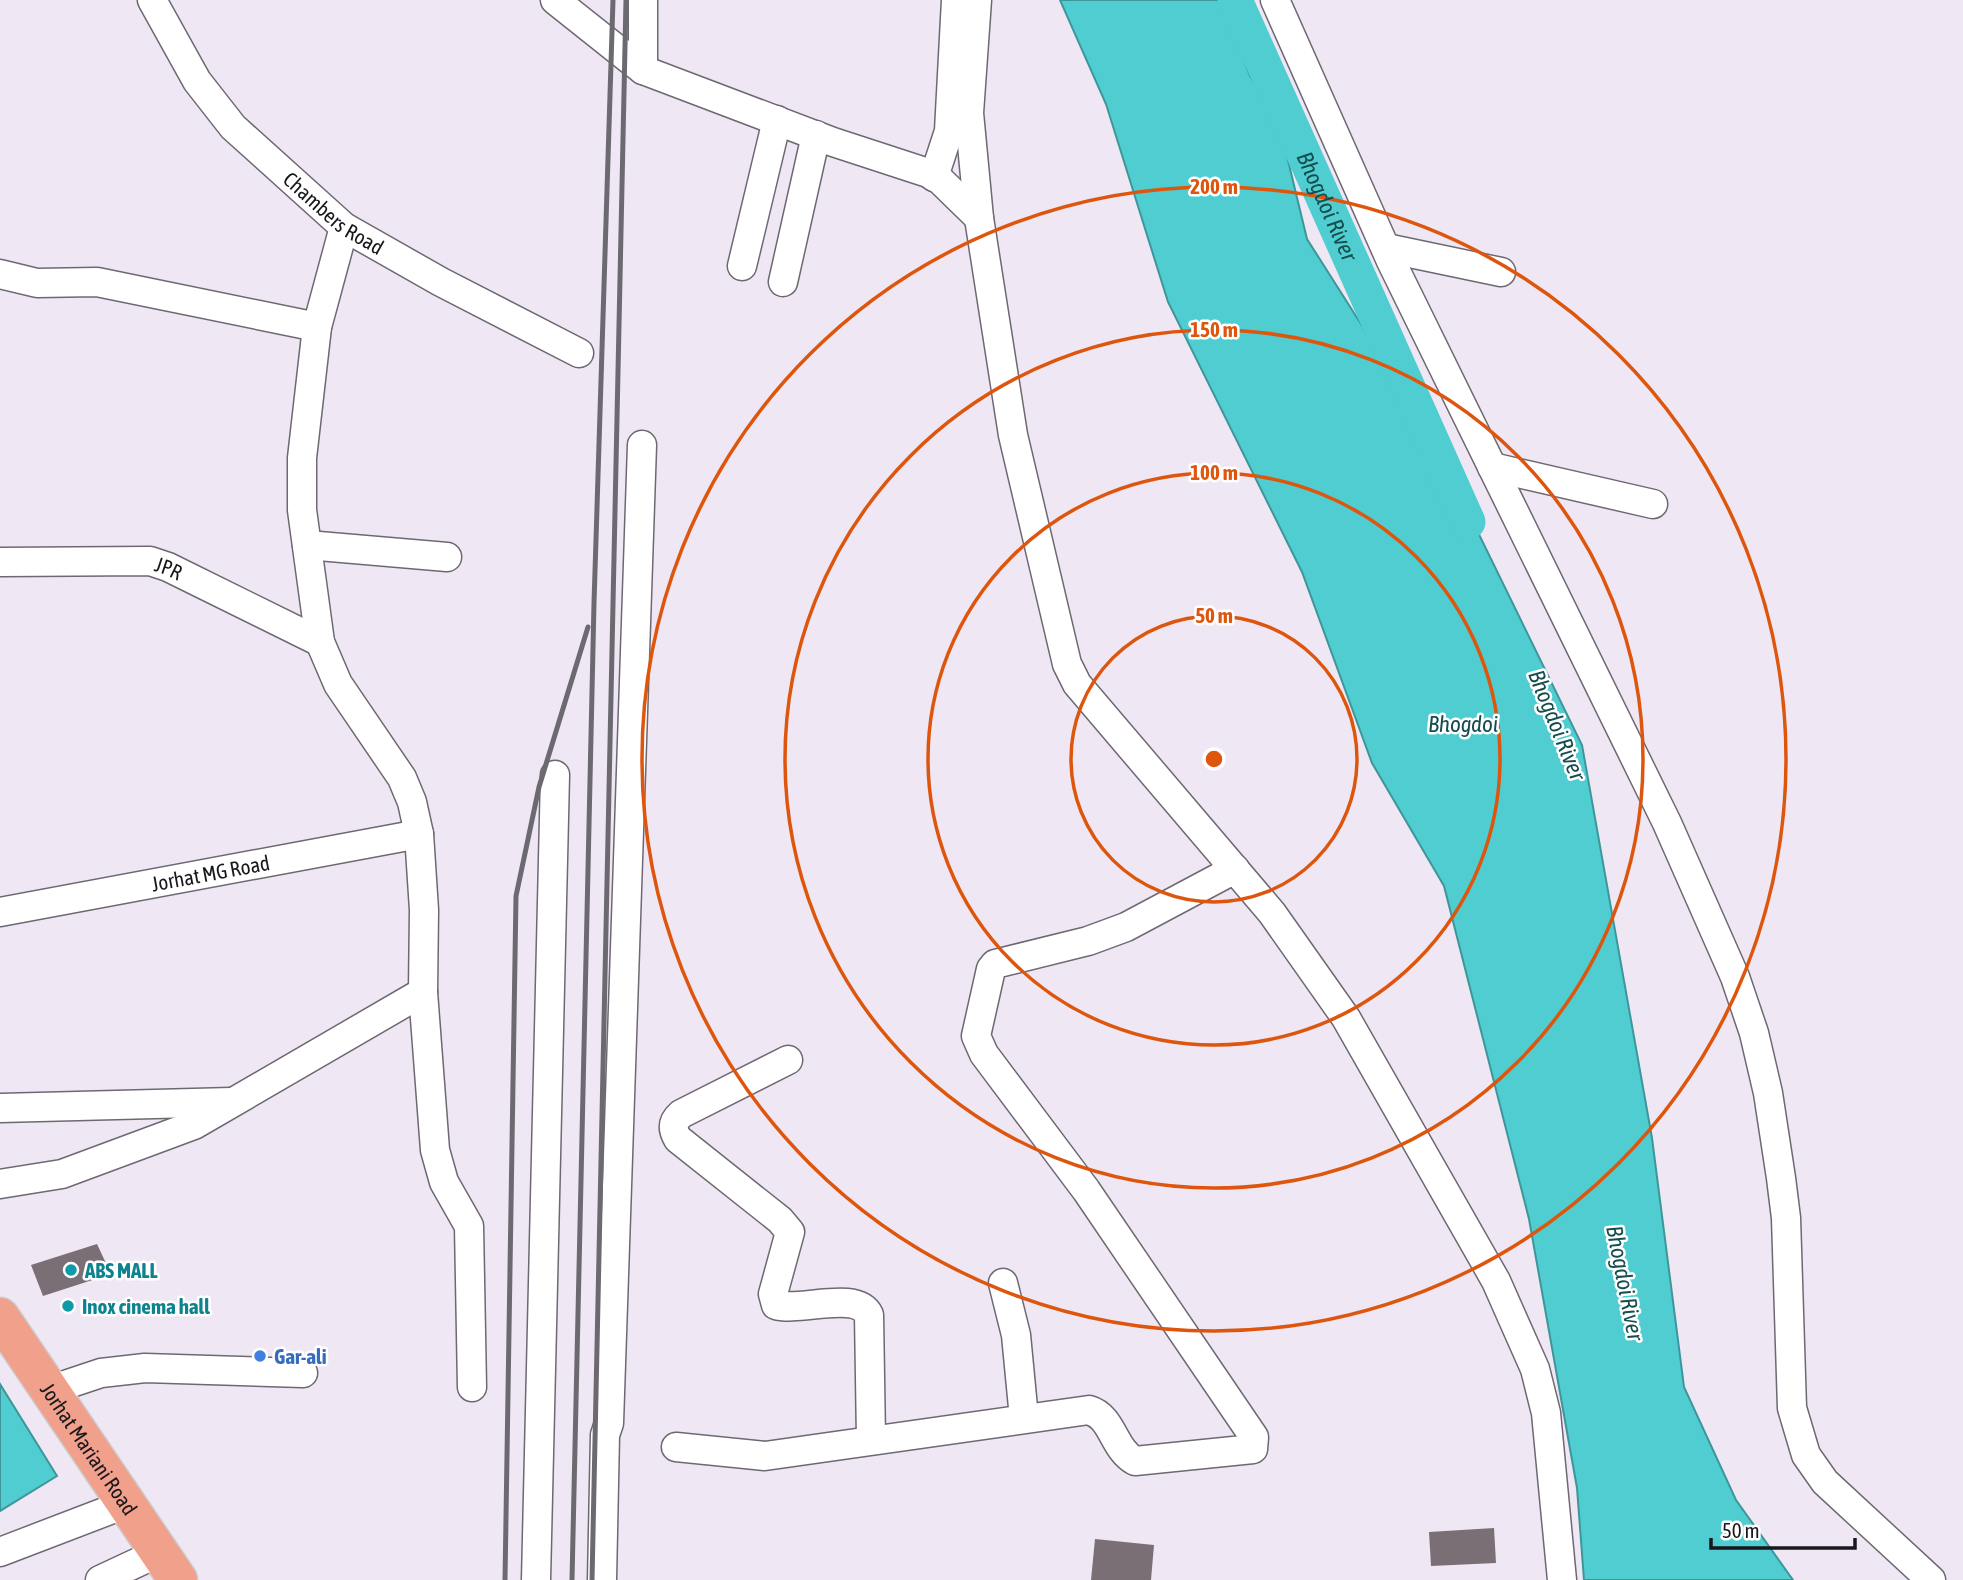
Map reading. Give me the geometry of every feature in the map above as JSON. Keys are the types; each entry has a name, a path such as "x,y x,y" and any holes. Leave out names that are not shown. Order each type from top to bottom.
{"highway":[{"name":"Jorhat Mariani Road","path":"0,1317 169,1566"}],"street":[{"name":"Chambers Road","path":"152,0 197,81 233,127 344,227 441,282 579,353"},
{"path":"555,0 643,70 934,177 979,218"},
{"path":"643,0 643,70"},
{"path":"934,177 949,131 956,0"},
{"path":"977,0 969,113 979,218 1013,435 1067,664 1077,684 1272,913 1346,1018 1496,1281 1521,1332 1535,1369 1546,1413 1562,1580"},
{"path":"1275,0 1386,248 1667,823 1735,977 1754,1033 1768,1093 1781,1178 1786,1218 1792,1408 1806,1455 1825,1482 1931,1580"},
{"path":"742,266 776,120"},
{"path":"783,282 816,135"},
{"path":"344,227 317,327 302,458 301,490 307,545 320,642 338,684 402,778 412,802 419,834 424,910 423,992 437,1162 444,1182 469,1226 472,1387"},
{"path":"1386,248 1502,272"},
{"path":"0,274 37,283 97,282 317,327"},
{"path":"603,1580 605,1435 609,1423 642,445"},
{"path":"1492,467 1653,504"},
{"path":"307,545 447,557"},
{"name":"JPR","path":"0,562 150,561 168,567 320,642"},
{"path":"536,1580 555,775"},
{"name":"Jorhat MG Road","path":"0,912 419,834"},
{"path":"676,1447 765,1456 1079,1410 1097,1412 1103,1417 1118,1448 1135,1461 1254,1449 1254,1437 1158,1293 1086,1190 984,1055 976,1036 991,969 995,964 1088,942 1126,927 1234,869"},
{"path":"0,1184 62,1174 194,1125 423,992"},
{"path":"788,1060 681,1114 675,1119 673,1132 678,1139 780,1220 790,1232 773,1294 776,1305 854,1302 866,1309 869,1315 871,1440"},
{"path":"0,1108 234,1102"},
{"path":"1003,1283 1016,1335 1024,1418"},
{"path":"50,1390 102,1373 145,1368 303,1373"},
{"path":"0,1552 128,1503"},
{"path":"100,1580 169,1566"}],"water":[{"name":"Bhogdoi","path":"1060,0 1222,0 1250,76 1279,123 1307,239 1361,324 1470,516 1582,745 1652,1138 1684,1387 1736,1500 1793,1580 1584,1580 1577,1488 1529,1219 1444,886 1372,763 1302,572 1168,302 1106,104"},
{"path":"0,1384 57,1476 0,1511"}],"building":[{"name":"ABS MALL","path":"97,1244 111,1274 43,1296 31,1265"},
{"path":"1494,1528 1496,1563 1431,1566 1429,1532"},
{"path":"1095,1539 1154,1545 1151,1580 1091,1580"}],"waterway":[{"name":"Bhogdoi River","path":"1235,0 1468,522"}],"railway":[{"path":"572,1580 594,603 613,0"},
{"path":"592,1580 626,0"},
{"path":"505,1580 516,896 539,787 588,627"}],"place":[{"name":"ABS MALL","path":"71,1270"},
{"name":"Inox cinema hall","path":"68,1306"},
{"name":"Gar-ali","path":"260,1356"}]}
